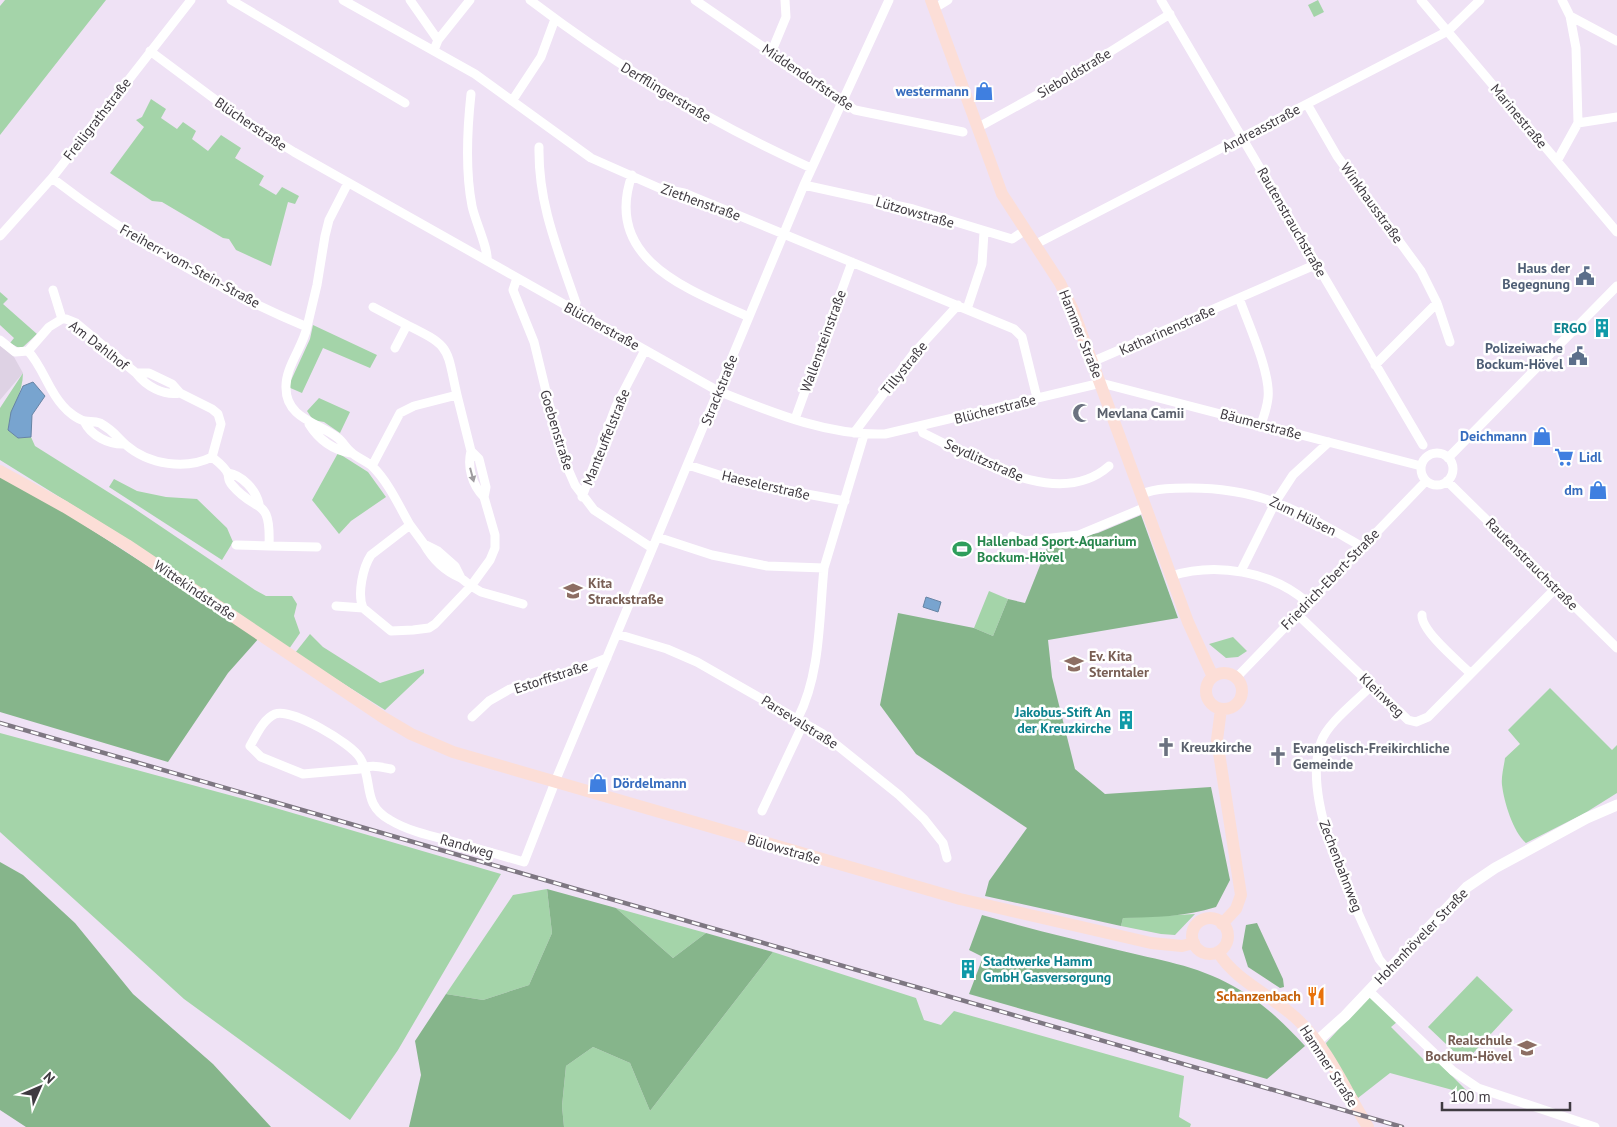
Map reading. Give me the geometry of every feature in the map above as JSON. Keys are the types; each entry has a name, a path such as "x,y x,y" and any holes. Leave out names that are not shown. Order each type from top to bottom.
{"main road":[{"name":"Hammer Straße","path":"933,4 998,187 1024,232 1065,292 1147,492 1146,507 1190,629 1213,677"},
{"name":"Wittekindstraße","path":"0,471 95,525 384,718"},
{"path":"1224,673 1236,678 1241,686 1241,696 1236,705 1221,708 1210,702 1206,693 1207,684 1213,677 1224,673"},
{"path":"1221,708 1217,740 1241,895 1236,909 1222,924"},
{"name":"Bülowstraße","path":"384,718 411,734 453,752 990,907 1151,943 1182,946 1194,943"},
{"path":"1215,919 1222,924 1227,932 1227,941 1218,952 1204,953 1194,943 1193,930 1202,920 1215,919"},
{"name":"Hammer Straße","path":"1218,952 1226,965 1288,1010 1316,1042 1368,1127"}],"street":[{"name":"Freiligrathstraße","path":"0,236 52,178 191,0"},
{"path":"231,0 405,103"},
{"name":"Ziethenstraße","path":"343,0 475,74 590,158 659,188 684,193 958,305 1020,333 1037,398"},
{"path":"410,0 438,40"},
{"path":"434,50 438,40 470,0"},
{"name":"Derfflingerstraße","path":"530,0 618,62 703,115 758,144 811,168"},
{"name":"Middendorfstraße","path":"695,0 840,102 855,110 963,132"},
{"path":"771,53 786,17 785,0"},
{"name":"Strackstraße","path":"555,782 811,168 889,0"},
{"path":"933,4 948,0"},
{"name":"Rautenstrauchstraße","path":"1161,0 1423,445"},
{"name":"Marinestraße","path":"1421,0 1617,232"},
{"name":"Andreasstraße","path":"1034,245 1448,31 1480,0"},
{"path":"1557,161 1578,123 1576,48 1570,16 1562,0"},
{"name":"Sieboldstraße","path":"977,128 1075,74 1170,14"},
{"path":"1570,16 1617,41"},
{"path":"512,101 541,57 555,19"},
{"name":"Blücherstraße","path":"150,51 244,121 348,183 718,391 795,419 864,435 884,434 921,427 1101,383"},
{"path":"471,94 468,155 472,205 477,227 488,254 487,261"},
{"name":"Winkhausstraße","path":"1307,104 1337,156 1421,271 1437,303 1450,342"},
{"path":"1578,123 1617,117"},
{"path":"539,148 539,176 544,209 576,303 573,310"},
{"path":"632,176 626,198 630,226 636,242 650,263 664,275 689,290 749,317"},
{"name":"Freiherr-vom-Stein-Straße","path":"52,178 117,225 176,261 232,293 307,327"},
{"path":"348,183 329,220 315,299 305,340 289,374 286,388 290,403 309,424 327,430 340,439 351,453 372,466 424,544 438,551 455,566 461,578 482,592 523,604"},
{"name":"Lützowstraße","path":"804,185 913,210 1012,239 1024,232"},
{"path":"967,309 982,264 984,232"},
{"name":"Wallensteinstraße","path":"795,419 852,262"},
{"name":"Katharinenstraße","path":"1094,362 1316,264"},
{"name":"Goebenstraße","path":"516,278 513,290 534,342 561,453 582,497 601,516 652,548"},
{"path":"1448,458 1617,286"},
{"name":"Am Dahlhof","path":"53,290 62,319"},
{"path":"1239,298 1268,386 1268,398 1261,424"},
{"path":"1375,364 1437,303"},
{"name":"Tillystraße","path":"854,433 914,353 958,305"},
{"path":"336,606 363,608 391,630 429,628 471,586 490,560 495,548 494,535 484,496 476,488 469,462 471,451 445,348 434,339 373,307"},
{"name":"Am Dahlhof","path":"28,351 49,327 62,319 76,323 136,373 149,373 172,384 180,393 212,409 220,420 220,432 212,457"},
{"path":"395,348 407,325"},
{"path":"0,340 16,352 28,351 52,393 64,408 84,421 97,422 116,433 125,444 148,457 170,464 194,463 212,457 228,473 230,483 247,501 259,504 268,515 269,546"},
{"name":"Manteuffelstraße","path":"582,497 616,406 645,350"},
{"name":"Bäumerstraße","path":"1101,383 1421,466"},
{"path":"372,466 400,413 414,406 457,395"},
{"name":"Seydlitzstraße","path":"921,427 923,433 1011,474 1035,482 1051,484 1080,480 1101,473 1109,466"},
{"path":"762,811 801,720 814,669 824,568 864,435"},
{"path":"1241,571 1276,501 1293,475 1329,442"},
{"path":"1434,454 1448,458 1452,470 1447,481 1439,485 1426,480 1421,471 1421,466 1426,458 1434,454"},
{"name":"Haeselerstraße","path":"688,465 741,482 845,500"},
{"name":"Friedrich-Ebert-Straße","path":"1236,678 1296,613 1426,480"},
{"name":"Rautenstrauchstraße","path":"1447,481 1617,648"},
{"name":"Zum Hülsen","path":"1147,492 1214,488 1252,494 1276,501 1361,546"},
{"path":"1012,536 1025,541 1079,535 1146,507"},
{"path":"363,608 361,597 367,561 371,555 410,525"},
{"path":"657,537 712,555 767,566 824,568"},
{"path":"236,545 317,547"},
{"path":"1171,576 1196,570 1241,571 1277,584 1307,602"},
{"name":"Kleinweg","path":"1296,613 1408,720 1416,722 1428,717 1556,588"},
{"path":"1422,615 1422,620 1427,630 1470,674"},
{"name":"Parsevalstraße","path":"617,634 668,648 801,720 848,752 924,819 943,843 947,858"},
{"name":"Estorffstraße","path":"472,717 490,701 510,690 574,671 607,658"},
{"name":"Zechenbahnweg","path":"1372,686 1328,729 1321,740 1318,753 1317,787 1324,829 1379,959 1388,970"},
{"name":"Randweg","path":"392,769 373,766 365,767 303,774 261,758 250,746 264,723 273,715 280,713 326,731 354,751 365,767 371,802 389,820 429,835 524,862 555,782"},
{"name":"Hohenhöveler Straße","path":"1316,1042 1345,1016 1451,902 1476,880 1587,818 1617,805"},
{"path":"1369,991 1453,1071 1478,1088 1595,1127"}],"shaded area":[{"path":"0,345 14,357 23,373 0,400"}],"green space":[{"path":"5,0 106,0 0,135 0,6"},
{"path":"1318,0 1324,12 1314,17 1308,5"},
{"path":"151,99 166,109 161,118 177,129 183,122 196,131 192,139 208,151 221,135 241,148 235,158 264,176 259,185 276,195 282,187 299,196 295,204 288,202 271,266 236,250 229,239 223,238 162,202 152,201 110,173 144,127 136,120 142,117"},
{"path":"0,292 8,299 3,304 37,334 23,347 19,348 10,343 14,338 0,325"},
{"path":"313,325 377,355 370,368 323,348 302,393 288,387 310,339"},
{"path":"23,373 21,388 8,429 18,438 31,437 35,446 132,507 255,590 266,596 292,596 297,604 294,616 300,633 289,649 132,542 0,460 0,408"},
{"path":"319,398 350,412 340,433 324,422 313,420 307,411"},
{"path":"338,453 368,472 386,497 351,521 339,534 312,500"},
{"path":"0,477 61,510 259,638 228,673 168,762 0,712"},
{"path":"114,479 137,491 166,497 197,499 227,528 233,542 222,560 109,487"},
{"path":"1141,515 1178,618 1048,640 1052,677 1075,769 1105,794 1211,787 1230,880 1216,907 1181,915 1123,918 1121,926 985,896 989,881 1027,828 916,754 880,705 898,613 974,628 993,636 1008,599 1025,603 1049,543 1098,533"},
{"path":"989,591 1008,599 993,636 974,628"},
{"path":"310,634 323,647 380,683 424,669 424,673 385,710 295,653"},
{"path":"1233,637 1247,651 1238,657 1226,658 1209,644"},
{"path":"1550,688 1612,750 1617,745 1617,793 1585,813 1526,843 1513,824 1503,792 1502,779 1505,758 1520,744 1508,730"},
{"path":"0,733 255,802 501,874 398,1050 350,1120 184,999 0,832"},
{"path":"0,862 23,875 75,923 133,994 213,1064 271,1127 26,1127 0,1110"},
{"path":"547,889 552,933 529,985 483,1000 446,994 513,895"},
{"path":"547,889 616,908 673,958 706,933 773,952 650,1111 630,1063 593,1047 566,1066 562,1106 564,1127 409,1127 421,1075 415,1041 446,994 483,1000 529,985 552,933"},
{"path":"616,908 706,933 673,958"},
{"path":"1195,914 1175,935 1121,926 1123,918"},
{"path":"982,915 1067,938 1177,964 1205,973 1253,998 1305,1046 1267,1079 969,994 983,957 969,950"},
{"path":"1257,923 1283,979 1284,987 1280,988 1248,967 1242,948 1246,925"},
{"path":"773,952 916,998 924,1020 941,1025 954,1011 1184,1076 1179,1117 1191,1124 1190,1127 564,1127 562,1106 566,1066 593,1047 630,1063 650,1111"},
{"path":"1477,976 1513,1010 1465,1062 1428,1027"},
{"path":"1369,996 1397,1022 1391,1027 1428,1064 1434,1058 1471,1095 1390,1073 1358,1098 1326,1043"}],"water":[{"path":"33,382 45,396 32,415 31,437 18,438 8,430 11,412 23,386"},
{"path":"926,597 941,602 938,612 923,607"}],"railway":[{"path":"0,723 1402,1127"}],"place":[{"name":"westermann","path":"984,91"},
{"name":"Haus der Begegnung","path":"1585,276"},
{"name":"ERGO","path":"1602,328"},
{"name":"Polizeiwache Bockum-Hövel","path":"1578,356"},
{"name":"Mevlana Camii","path":"1082,413"},
{"name":"Deichmann","path":"1542,436"},
{"name":"Lidl","path":"1564,457"},
{"name":"dm","path":"1598,490"},
{"name":"Hallenbad Sport-Aquarium Bockum-Hövel","path":"962,549"},
{"name":"Kita Strackstraße","path":"573,591"},
{"name":"Ev. Kita Sterntaler","path":"1074,664"},
{"name":"Jakobus-Stift An der Kreuzkirche","path":"1126,720"},
{"name":"Kreuzkirche","path":"1166,747"},
{"name":"Evangelisch-Freikirchliche Gemeinde","path":"1278,756"},
{"name":"Dördelmann","path":"598,783"},
{"name":"Stadtwerke Hamm GmbH Gasversorgung","path":"968,969"},
{"name":"Schanzenbach","path":"1316,996"},
{"name":"Realschule Bockum-Hövel","path":"1527,1048"}]}
